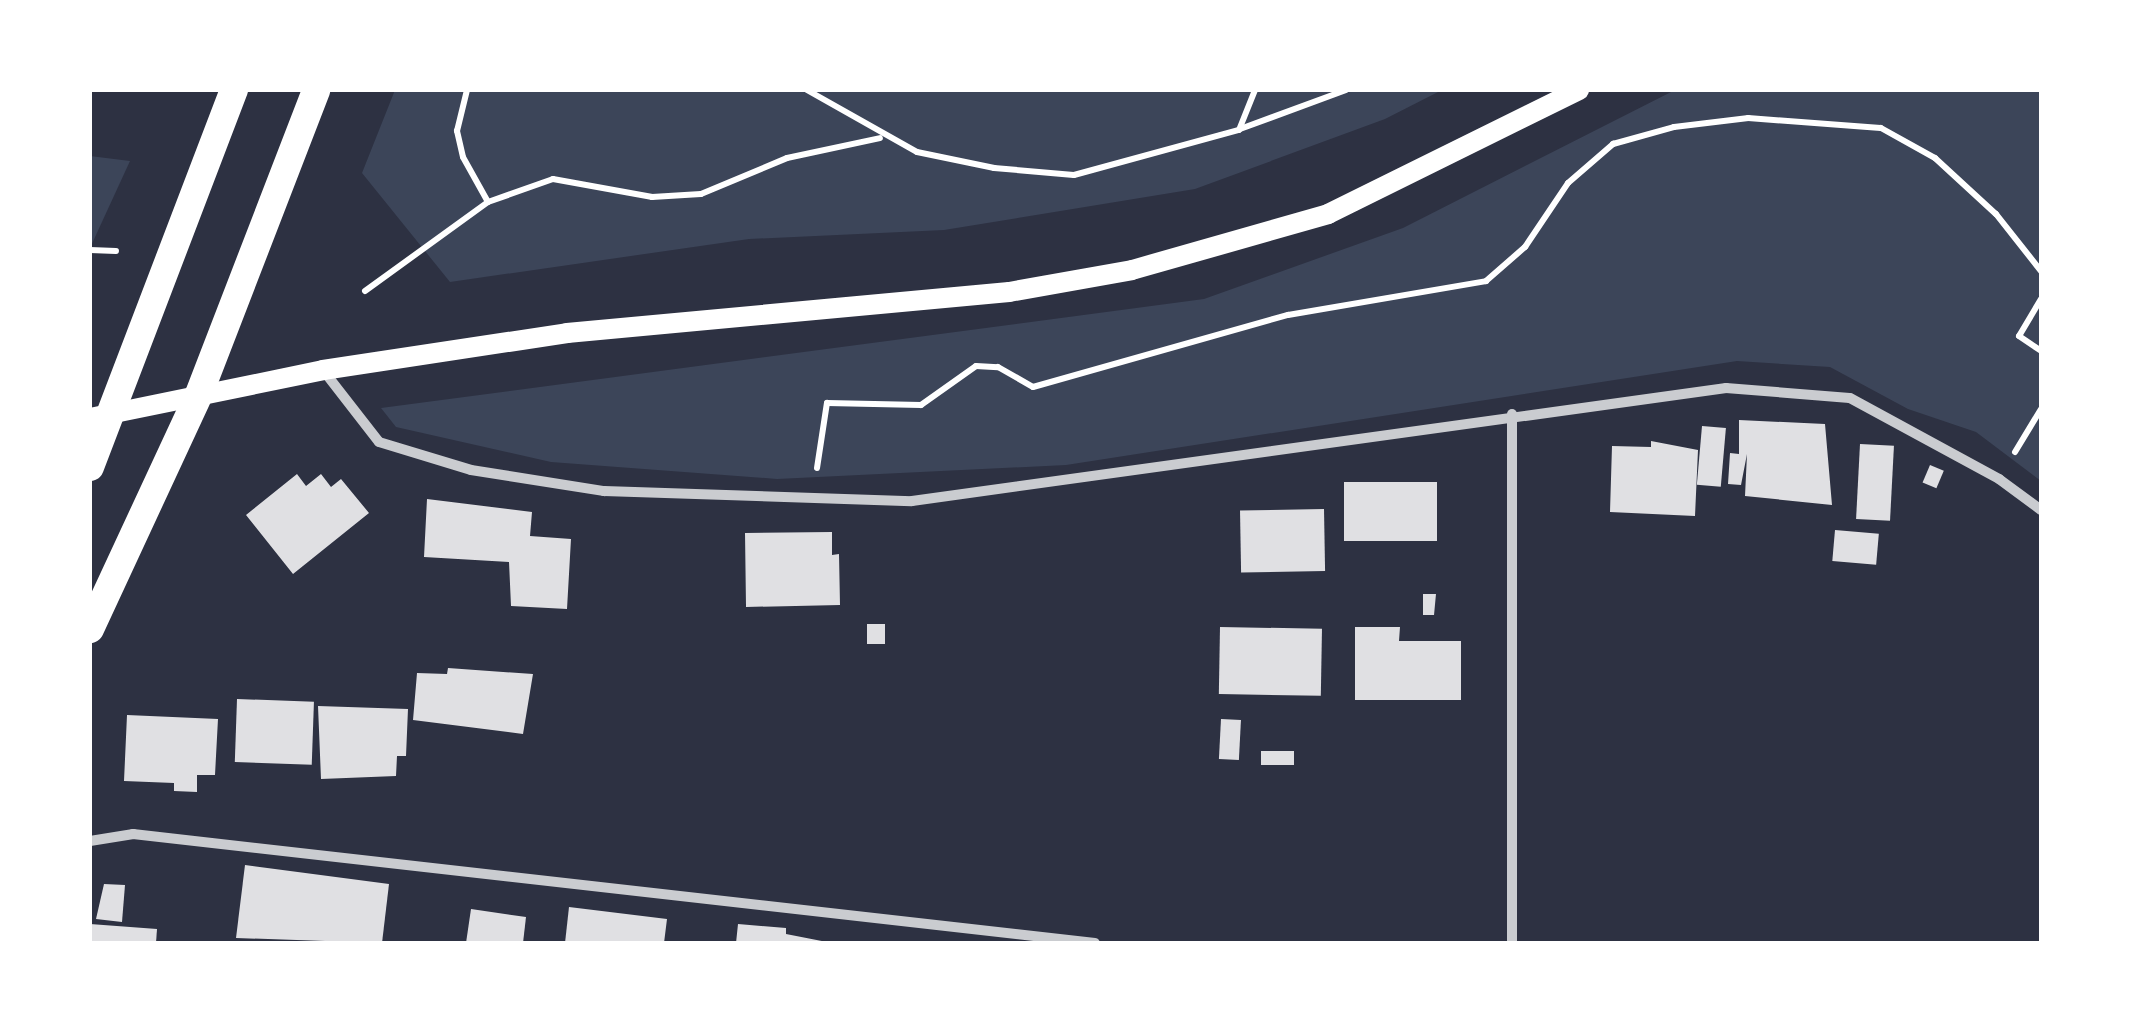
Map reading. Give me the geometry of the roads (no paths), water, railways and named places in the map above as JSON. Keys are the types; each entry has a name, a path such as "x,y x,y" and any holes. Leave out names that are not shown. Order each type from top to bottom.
{"highway":[{"path":"90,467 101,416 234,90"},
{"path":"90,629 199,394 316,90"}],"main road":[{"path":"101,416 324,370 567,333 1009,292 1132,270 1328,214 1579,90"}],"street":[{"path":"324,370 379,442 471,470 604,490 812,502 912,502 1512,414 1726,388 1850,398 1999,478 2041,510"},
{"path":"1512,414 1512,943"},
{"path":"90,840 133,834 1095,943"}]}
